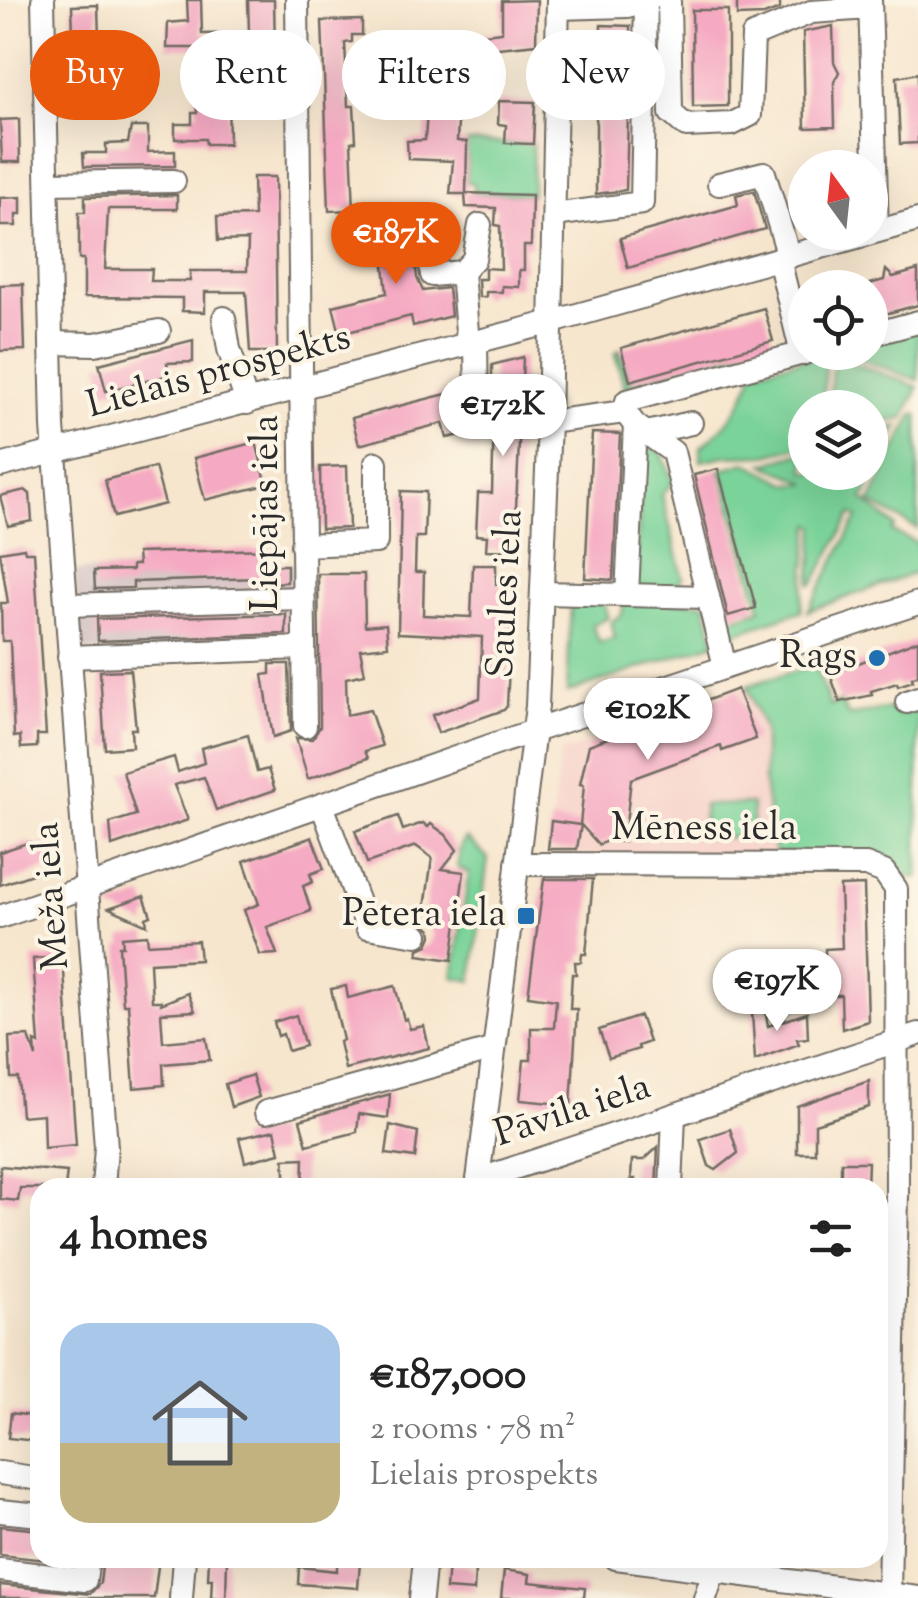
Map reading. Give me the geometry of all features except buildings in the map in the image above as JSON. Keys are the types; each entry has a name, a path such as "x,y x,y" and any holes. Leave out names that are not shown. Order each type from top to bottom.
{"street":[{"name":"Meža iela","path":"43,0 56,452 106,1147 104,1178"},
{"name":"Liepājas iela","path":"297,0 305,726"},
{"path":"554,215 642,204 648,0 628,6 558,4"},
{"path":"669,0 671,113 686,126 732,124 750,115 753,36 812,12 870,4 875,150"},
{"name":"Saules iela","path":"478,1178 534,731 549,422 558,4"},
{"path":"719,184 764,173 788,277"},
{"path":"48,183 174,180"},
{"path":"424,220 432,275 462,272 474,258 480,224"},
{"name":"Lielais prospekts","path":"888,228 918,220"},
{"name":"Lielais prospekts","path":"0,466 812,250"},
{"path":"462,272 477,410"},
{"path":"224,318 228,350 247,403"},
{"path":"888,330 918,322"},
{"path":"51,343 96,344 159,331"},
{"path":"627,595 636,423 626,401 788,357"},
{"path":"549,422 691,423"},
{"path":"636,423 673,452 724,667"},
{"path":"302,546 376,542 376,464"},
{"path":"542,593 708,597"},
{"path":"66,605 302,598"},
{"path":"0,917 918,602"},
{"path":"70,657 302,648"},
{"path":"322,806 367,927 417,935"},
{"name":"Mēness iela","path":"517,864 866,865 888,876 896,889 907,1038"},
{"path":"888,1456 907,1195 907,1038"},
{"name":"Pāvila iela","path":"494,1178 907,1038"},
{"path":"266,1112 494,1050"},
{"path":"672,1178 674,1115"},
{"path":"0,1473 30,1477"},
{"path":"0,1510 30,1514"},
{"path":"0,1570 84,1580 86,1568"},
{"path":"182,1598 184,1568"},
{"path":"421,1598 424,1568"},
{"path":"698,1568 918,1598"},
{"path":"878,1594 880,1568"},
{"path":"705,1598 714,1571"}],"shaded area":[{"path":"293,564 295,645 77,652 75,571"},
{"path":"747,686 764,730 764,784 775,853 548,851 560,754"}],"green space":[{"path":"467,142 533,144 532,195 473,193 474,183 466,182"},
{"path":"918,327 918,380 888,369 888,335"},
{"path":"775,343 778,353 639,396 625,388 615,354 619,350 630,384"},
{"path":"788,363 788,370 825,370 824,390 788,390 788,449 701,461 701,447 734,414 754,371"},
{"path":"832,370 872,370 918,387 904,418 888,422 888,390 830,390"},
{"path":"918,414 918,529 870,502 876,490 888,490 888,466 913,415"},
{"path":"898,426 888,447 888,429"},
{"path":"643,451 661,451 673,482 662,495 683,578 669,589 635,588"},
{"path":"788,457 788,474 764,464"},
{"path":"745,462 788,484 788,490 867,490 863,499 895,526 892,532 918,543 918,572 808,611 858,517 852,514 810,584 816,527 811,524 801,611 726,636 722,623 761,609 721,470"},
{"path":"603,600 608,618 592,625 600,643 615,638 611,622 622,614 624,601 705,603 715,643 567,693 571,601"},
{"path":"815,665 830,706 840,702 849,716 889,708 898,715 918,711 918,877 906,877 893,858 775,853 764,784 764,730 747,686"},
{"path":"752,804 753,837 704,837 703,805"},
{"path":"466,838 488,858 472,981 453,977 469,873 457,867"}],"place":[{"name":"Rags","path":"877,658"},
{"name":"Pētera iela","path":"526,916"}]}
